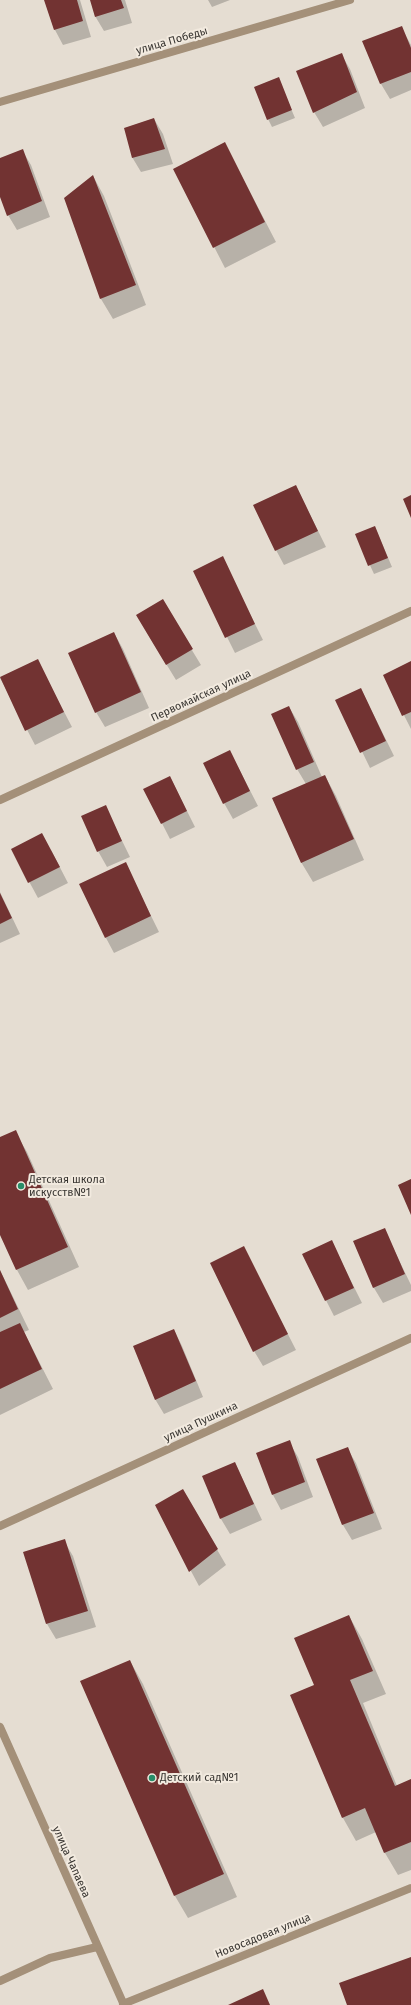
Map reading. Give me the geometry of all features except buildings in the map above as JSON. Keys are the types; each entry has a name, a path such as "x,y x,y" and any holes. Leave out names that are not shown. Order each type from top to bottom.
{"street":[{"name":"улица Победы","path":"0,102 350,0"},
{"name":"Первомайская улица","path":"0,800 411,611"},
{"name":"улица Пушкина","path":"0,1526 411,1338"},
{"name":"улица Чапаева","path":"0,1727 124,2005"},
{"name":"Новосадовая улица","path":"124,2005 411,1888"},
{"path":"0,1981 50,1958 97,1947"}],"place":[{"name":"Детская школа искусств№1","path":"21,1186"},
{"name":"Детский сад№1","path":"152,1778"}]}
